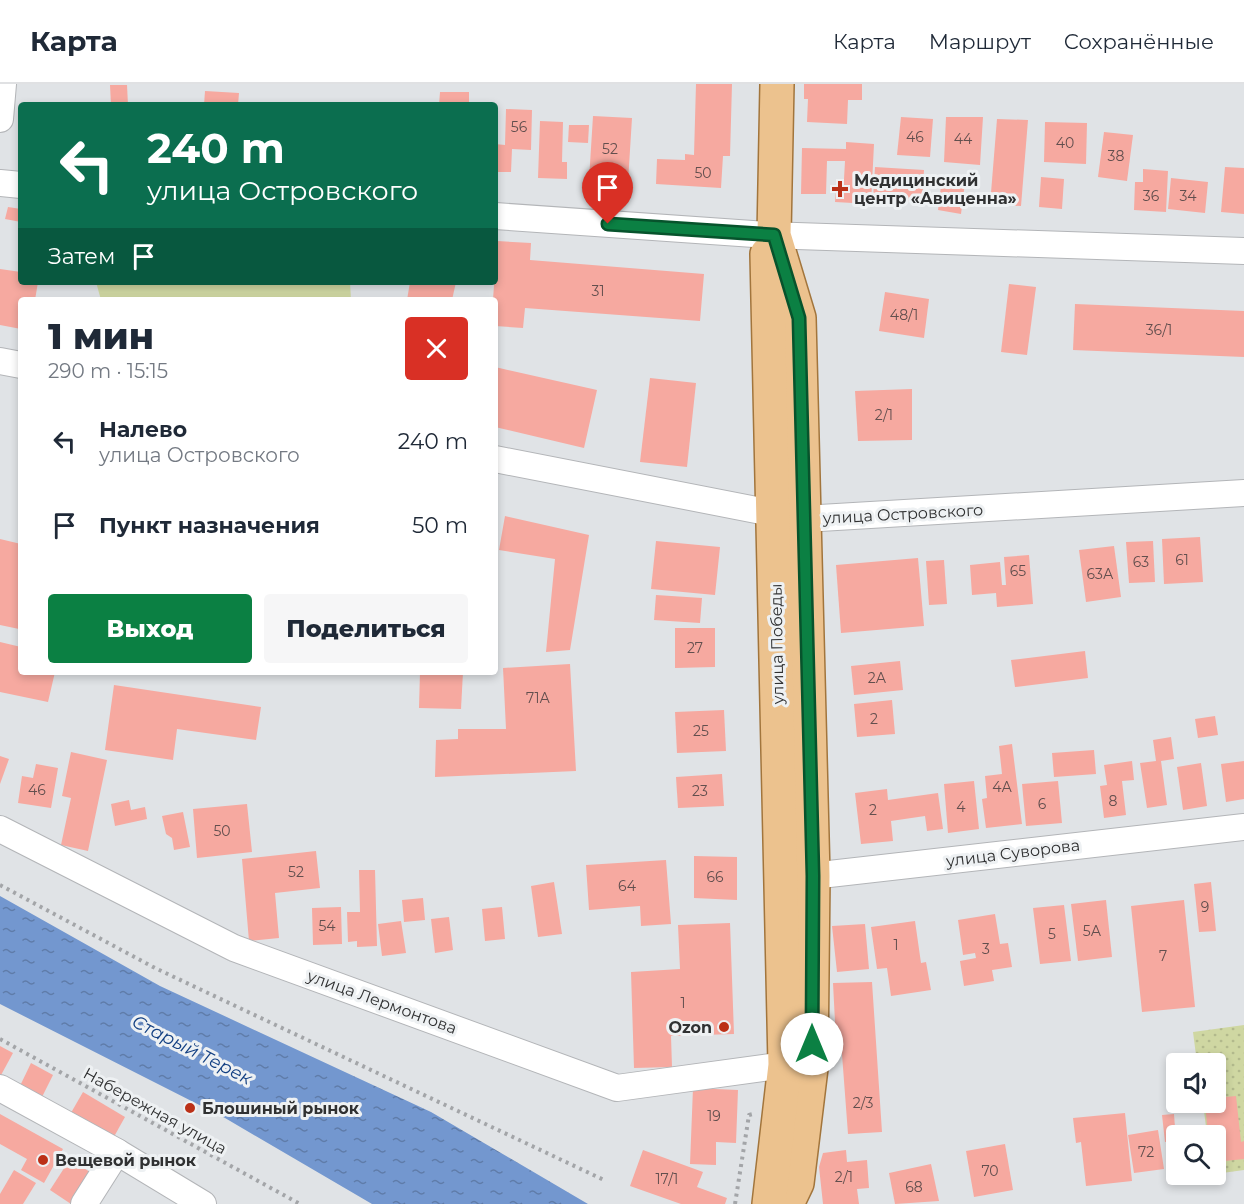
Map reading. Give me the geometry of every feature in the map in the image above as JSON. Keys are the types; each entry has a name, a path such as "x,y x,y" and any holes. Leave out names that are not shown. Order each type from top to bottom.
{"main road":[{"name":"улица Победы","path":"771,84 770,235 788,517 798,878 811,1068 797,1184 787,1204"},
{"name":"улица Победы","path":"770,235 777,84"},
{"name":"улица Победы","path":"769,1204 785,1065 798,878"}],"street":[{"path":"0,119 3,84"},
{"path":"0,183 18,185"},
{"path":"498,216 770,235 1244,251"},
{"path":"0,361 18,364"},
{"name":"улица Островского","path":"498,460 788,517 1244,493"},
{"name":"улица Суворова","path":"798,878 1244,827"},
{"name":"улица Лермонтова","path":"0,829 234,948 617,1088 785,1065"},
{"path":"0,1088 117,1152 203,1204"},
{"path":"84,1204 117,1152"}],"path":[{"path":"0,885 155,968 604,1180"},
{"name":"Набережная улица","path":"0,1039 300,1204"}],"green space":[{"path":"97,285 350,285 351,297 100,297"},
{"path":"1244,1025 1244,1170 1226,1172 1226,1125 1206,1125 1204,1113 1226,1113 1226,1053 1196,1053 1193,1032"}],"water":[{"name":"Старый Терек","path":"0,896 160,986 431,1112 588,1204 372,1204 225,1118 0,1004"}],"building":[{"path":"696,84 732,84 730,156 723,156 721,188 656,184 657,159 685,160 685,154 694,155"},
{"path":"804,84 862,84 862,100 848,100 847,124 807,122 808,99 804,99"},
{"path":"110,85 127,85 128,102 111,102"},
{"path":"205,91 239,93 238,102 204,102"},
{"path":"440,92 469,92 469,102 439,102"},
{"path":"506,109 532,110 531,150 512,149 511,172 498,172 498,144 505,145"},
{"path":"593,116 632,118 628,182 589,180"},
{"path":"901,117 933,119 930,157 897,155"},
{"path":"946,117 983,117 980,165 944,162"},
{"path":"997,119 1028,120 1021,206 990,205"},
{"path":"540,121 563,122 562,162 567,162 567,179 538,178"},
{"path":"1045,122 1087,123 1086,164 1044,162"},
{"path":"569,125 589,125 588,143 568,142"},
{"path":"1104,132 1133,135 1127,181 1098,177"},
{"path":"846,142 874,144 871,204 835,202 837,179 844,179 845,161 827,161 826,194 801,194 802,148 846,149"},
{"path":"875,167 924,170 922,202 873,199"},
{"path":"1225,167 1244,168 1244,214 1221,212"},
{"path":"1143,169 1168,171 1166,212 1134,210 1135,182 1143,182"},
{"path":"1041,177 1064,179 1062,209 1039,207"},
{"path":"942,178 965,182 961,214 938,210"},
{"path":"1171,178 1208,182 1205,213 1168,209"},
{"path":"8,207 18,209 18,221 5,219"},
{"path":"498,241 531,243 530,260 704,274 700,321 525,308 523,328 498,326 498,297 493,297 494,285 498,285"},
{"path":"0,269 18,272 18,285 38,285 36,297 18,297 18,328 0,325"},
{"path":"1009,284 1036,287 1027,355 1001,352"},
{"path":"410,285 455,285 453,297 408,297"},
{"path":"885,292 929,299 924,338 879,331"},
{"path":"1075,304 1244,311 1244,357 1073,350"},
{"path":"498,368 597,390 584,448 498,428"},
{"path":"650,378 696,383 687,467 640,462"},
{"path":"912,389 912,440 858,441 855,391"},
{"path":"505,516 589,535 570,650 546,652 555,559 499,550"},
{"path":"1200,537 1203,582 1164,584 1162,539"},
{"path":"0,539 18,543 18,629 0,625"},
{"path":"656,541 720,547 715,595 651,589"},
{"path":"1153,541 1155,582 1129,583 1126,542"},
{"path":"1114,546 1121,597 1086,602 1079,550"},
{"path":"1029,555 1033,604 997,607 996,593 972,595 970,565 1000,562 1002,585 1006,585 1004,557"},
{"path":"918,558 924,626 841,633 836,565"},
{"path":"944,560 947,604 929,605 926,561"},
{"path":"656,595 702,598 700,623 654,620"},
{"path":"675,628 715,628 715,667 675,668"},
{"path":"0,642 18,646 18,675 54,675 48,702 0,692"},
{"path":"1085,651 1088,678 1015,687 1011,660"},
{"path":"900,661 903,690 854,695 851,666"},
{"path":"570,664 576,771 435,777 436,740 458,739 458,729 506,729 503,668"},
{"path":"420,675 463,675 461,709 419,708"},
{"path":"114,685 261,707 256,740 177,729 173,760 105,750"},
{"path":"892,700 895,734 857,737 854,704"},
{"path":"724,710 726,751 677,753 675,712"},
{"path":"1215,716 1218,735 1198,738 1195,719"},
{"path":"1171,737 1174,759 1161,761 1167,805 1147,808 1140,763 1156,761 1153,740"},
{"path":"1012,744 1022,824 986,828 982,799 987,798 985,776 1002,774 999,746"},
{"path":"1094,750 1096,774 1054,777 1052,753"},
{"path":"71,752 107,760 88,851 61,845 71,798 62,796"},
{"path":"0,756 9,759 0,784"},
{"path":"1132,761 1134,780 1122,781 1126,815 1104,818 1100,786 1107,785 1104,765"},
{"path":"1244,761 1244,799 1226,802 1221,764"},
{"path":"1201,763 1207,806 1183,810 1177,767"},
{"path":"36,764 58,768 51,808 18,803 22,776 33,778"},
{"path":"722,774 724,806 678,808 676,777"},
{"path":"974,781 979,829 948,833 944,784"},
{"path":"1058,781 1062,823 1026,826 1022,784"},
{"path":"887,789 888,800 938,793 943,829 927,831 925,816 891,821 893,841 861,844 855,793"},
{"path":"129,800 131,810 145,807 147,819 115,826 111,804"},
{"path":"247,804 252,852 197,858 193,809"},
{"path":"183,812 190,847 174,850 172,838 166,834 162,816"},
{"path":"316,851 320,888 275,893 279,938 249,941 242,859"},
{"path":"694,856 737,857 737,900 694,898"},
{"path":"666,860 671,924 641,926 640,906 589,910 586,865"},
{"path":"359,870 375,870 377,946 357,947 357,941 348,942 347,912 360,912"},
{"path":"554,882 562,934 538,937 531,886"},
{"path":"1211,882 1216,931 1199,932 1194,884"},
{"path":"423,898 425,920 404,922 402,900"},
{"path":"1106,900 1112,957 1078,961 1071,904"},
{"path":"1184,900 1195,1007 1142,1012 1131,906"},
{"path":"1064,905 1071,961 1040,964 1033,908"},
{"path":"341,907 342,944 313,945 312,908"},
{"path":"502,907 505,939 485,941 482,909"},
{"path":"995,914 1000,944 1008,943 1012,967 992,970 994,981 964,986 960,961 976,958 975,953 963,955 958,920"},
{"path":"449,917 453,950 435,953 431,919"},
{"path":"401,921 406,953 382,956 378,924"},
{"path":"915,921 921,963 926,962 931,990 891,996 887,968 877,969 871,927"},
{"path":"730,923 734,1034 671,1036 672,1067 634,1068 631,972 680,969 678,925"},
{"path":"865,924 869,969 837,972 832,926"},
{"path":"872,982 882,1132 848,1134 841,1041 836,1041 833,983"},
{"path":"0,1046 13,1053 0,1077"},
{"path":"31,1063 53,1075 41,1099 19,1088"},
{"path":"693,1088 738,1090 736,1143 716,1142 716,1165 690,1164"},
{"path":"83,1092 125,1117 111,1142 68,1118"},
{"path":"1236,1096 1241,1142 1244,1141 1244,1159 1226,1161 1226,1125 1207,1125 1206,1113 1226,1113 1226,1097"},
{"path":"1125,1113 1132,1181 1086,1186 1081,1142 1076,1143 1073,1118"},
{"path":"0,1114 63,1149 44,1183 21,1170 27,1159 0,1144"},
{"path":"1174,1114 1175,1125 1166,1125 1166,1142 1165,1142 1162,1115"},
{"path":"1158,1130 1164,1169 1134,1173 1128,1135"},
{"path":"1005,1144 1013,1190 974,1197 966,1151"},
{"path":"643,1150 703,1172 697,1187 727,1198 725,1204 681,1204 630,1186"},
{"path":"846,1150 847,1162 867,1160 869,1188 857,1189 859,1204 823,1204 819,1167 823,1153"},
{"path":"70,1159 96,1176 79,1204 71,1204 50,1190"},
{"path":"931,1164 939,1201 895,1204 889,1173"},
{"path":"14,1170 36,1183 23,1204 0,1204 0,1194"}],"place":[{"name":"Медицинский центр «Авиценна»","path":"840,189"},
{"name":"Ozon","path":"724,1027"},
{"name":"Блошиный рынок","path":"190,1108"},
{"name":"Вещевой рынок","path":"43,1160"}],"route":[{"path":"608,224 774,235 799,318 802,519 813,876 812,1044"}]}
